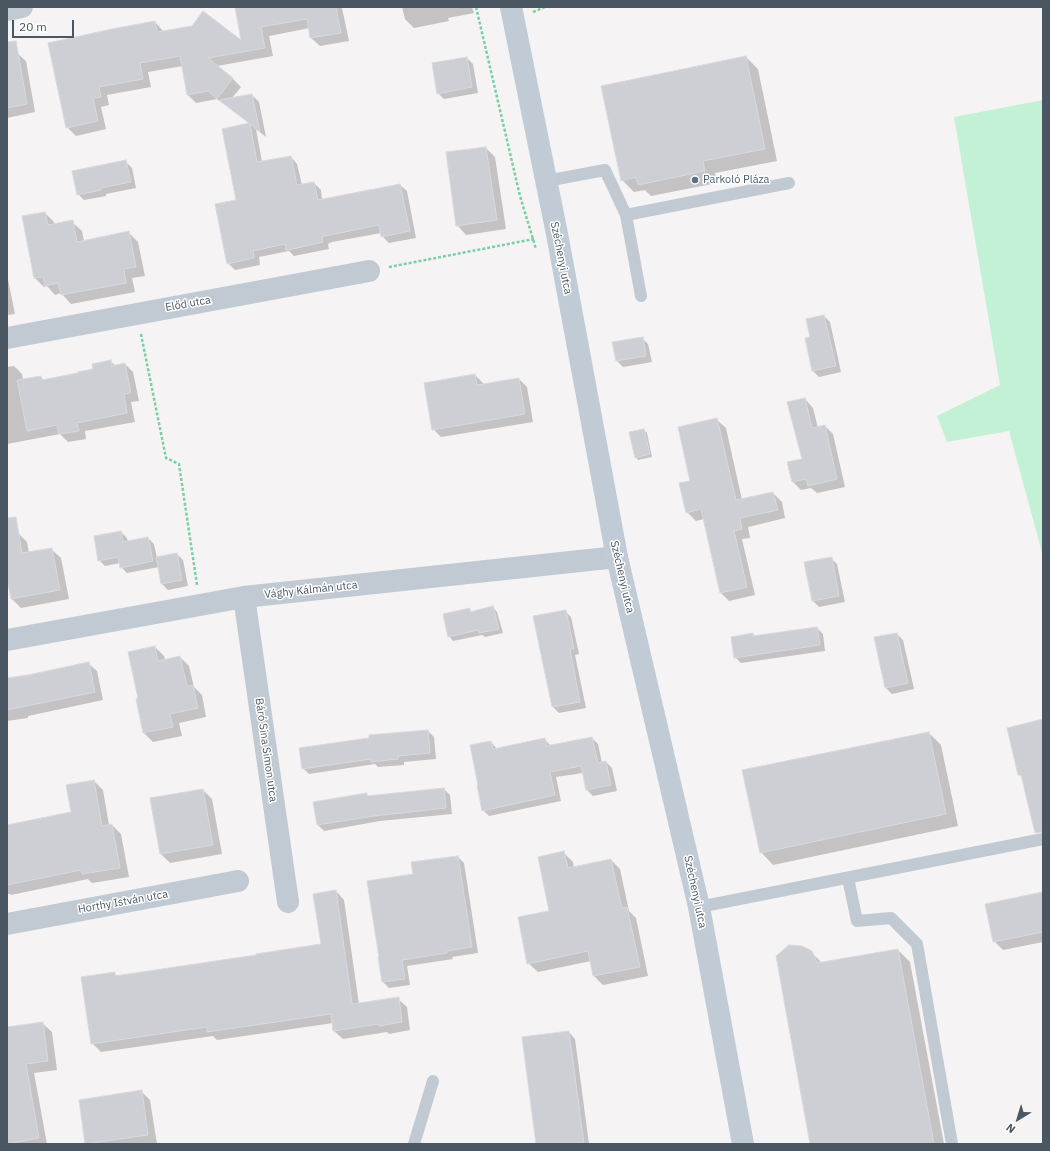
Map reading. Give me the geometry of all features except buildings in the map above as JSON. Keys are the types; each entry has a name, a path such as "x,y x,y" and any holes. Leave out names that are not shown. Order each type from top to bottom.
{"street":[{"path":"7,10 22,7"},
{"name":"Széchenyi utca","path":"511,7 546,181 617,557 699,907 744,1144"},
{"name":"Előd utca","path":"7,338 369,271"},
{"name":"Vághy Kálmán utca","path":"7,640 244,598 617,557"},
{"name":"Báró Sina Simon utca","path":"244,598 288,902"},
{"name":"Horthy István utca","path":"7,924 238,881"}],"lane":[{"path":"546,181 605,170 626,215 641,296"},
{"path":"626,215 789,183"},
{"path":"699,907 1043,839"},
{"path":"848,878 857,921 891,918 917,944 952,1144"},
{"path":"414,1144 433,1081"}],"path":[{"path":"369,271 513,244"},
{"path":"137,314 166,458 179,464 200,605"}],"green space":[{"path":"1043,100 1043,556 1009,431 947,442 937,416 1000,385 954,117"}],"place":[{"name":"Parkoló Pláza","path":"695,180"}]}
